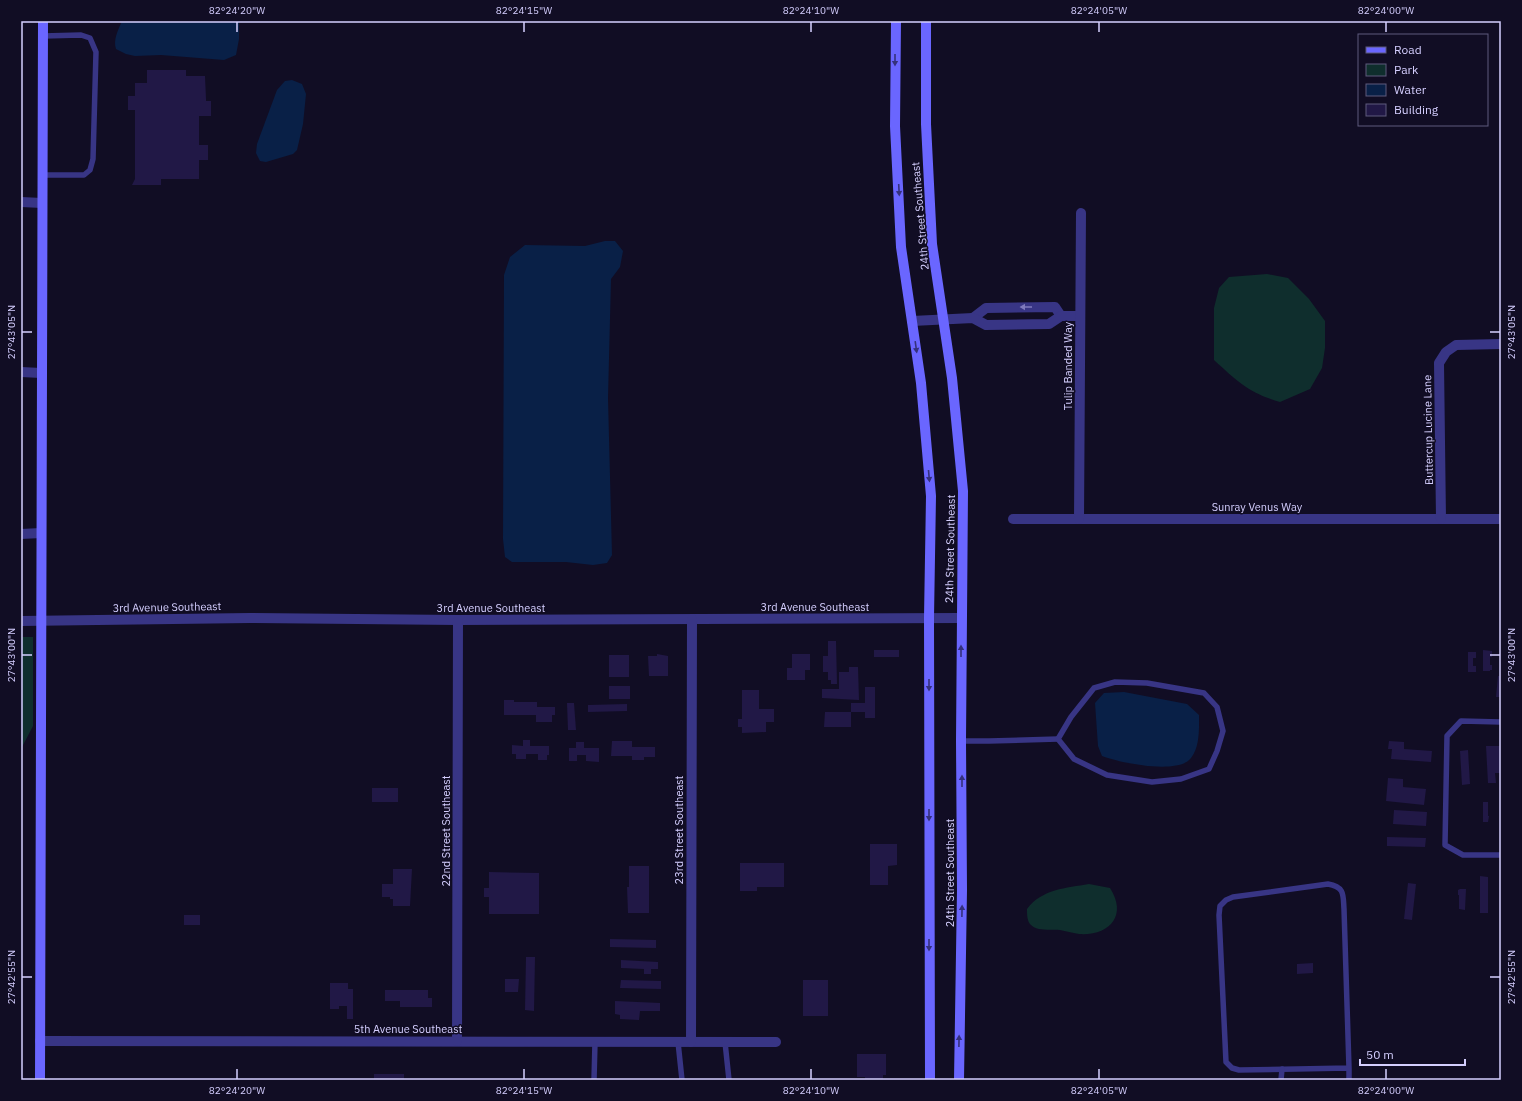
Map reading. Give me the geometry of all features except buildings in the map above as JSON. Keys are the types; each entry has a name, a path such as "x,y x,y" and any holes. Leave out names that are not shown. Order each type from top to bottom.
{"street":[{"path":"40,1080 40,620 43,21"},
{"name":"24th Street Southeast","path":"896,21 895,126 901,247 921,383 931,496 928,618 930,1080"},
{"name":"24th Street Southeast","path":"926,21 926,124 932,244 952,378 963,492 961,618 962,890 959,1080"},
{"path":"21,202 42,203"},
{"name":"Tulip Banded Way","path":"1079,519 1081,213"},
{"path":"973,318 986,308 1055,307 1060,316"},
{"path":"912,321 973,318 986,325 1048,324 1060,316 1080,316"},
{"name":"Buttercup Lucine Lane","path":"1441,519 1439,363 1446,352 1456,344 1501,344"},
{"path":"21,372 41,373"},
{"name":"Sunray Venus Way","path":"1013,519 1501,520"},
{"path":"21,534 41,533"},
{"name":"3rd Avenue Southeast","path":"21,620 250,618 458,620 961,618"},
{"name":"23rd Street Southeast","path":"691,1042 692,619"},
{"name":"22nd Street Southeast","path":"457,1041 458,620"},
{"name":"5th Avenue Southeast","path":"40,1041 776,1042"}],"lane":[{"path":"42,176 84,175 90,170 93,159 96,52 90,38 81,35 43,36"},
{"path":"1115,682 1147,683 1204,693 1217,707 1223,731 1217,751 1209,769 1181,779 1152,782 1107,775 1074,759 1058,739 1071,716 1094,688 1115,682"},
{"path":"1501,722 1461,721 1447,736 1445,845 1463,855 1501,855"},
{"path":"961,741 1058,739"},
{"path":"1349,1068 1239,1070 1232,1068 1226,1062 1220,906 1226,900 1233,897 1328,884 1334,885 1341,889 1343,895 1349,1068 1349,1080"},
{"path":"594,1080 595,1042"},
{"path":"678,1042 682,1080"},
{"path":"724,1042 729,1080"},
{"path":"1281,1080 1282,1070"}],"green space":[{"path":"1267,274 1288,278 1309,299 1325,321 1325,348 1322,368 1310,389 1280,402 1260,395 1244,386 1214,360 1214,308 1219,288 1229,277"},
{"path":"21,637 33,637 33,726 21,749"},
{"path":"1089,884 1110,888 1115,898 1117,907 1116,915 1107,928 1090,934 1079,934 1060,930 1044,930 1033,927 1030,924 1027,909 1040,897 1055,890"}],"water":[{"path":"122,21 239,21 239,39 236,55 224,60 161,55 135,56 126,54 116,49 115,46 116,35"},
{"path":"292,80 302,84 306,94 303,124 297,150 293,154 266,162 260,161 256,153 257,144 277,90 285,81"},
{"path":"605,241 615,241 623,251 620,267 611,279 608,398 612,555 607,563 593,565 566,562 512,562 505,557 503,539 504,275 510,257 525,245 585,246"},
{"path":"1124,692 1187,704 1199,715 1199,732 1197,743 1191,758 1184,763 1175,766 1162,767 1122,762 1102,756 1098,746 1095,703 1104,693"}]}
